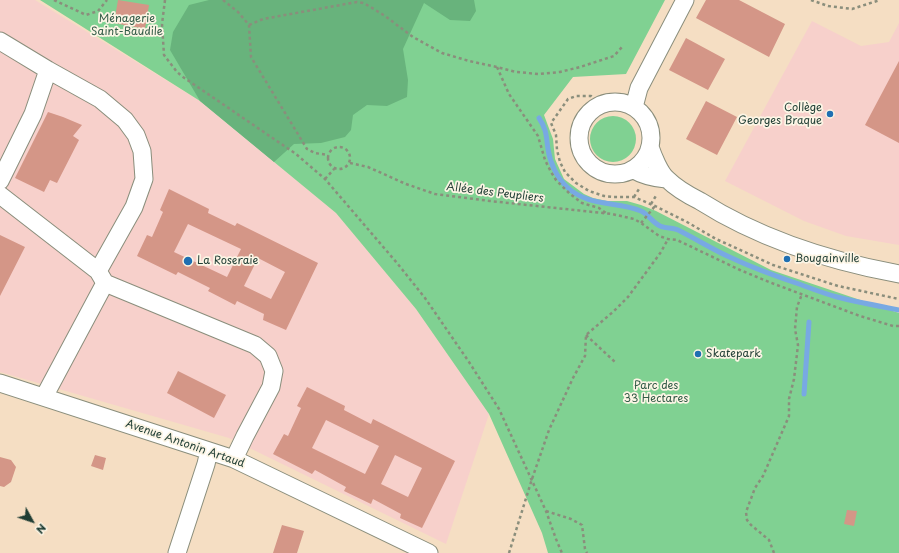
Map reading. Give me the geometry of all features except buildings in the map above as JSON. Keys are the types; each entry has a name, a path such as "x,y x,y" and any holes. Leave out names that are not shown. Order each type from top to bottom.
{"street":[{"path":"634,107 639,88 685,0"},
{"path":"0,41 100,99 125,120 136,136 142,151 144,179 134,207 44,397"},
{"path":"0,181 33,114 48,70"},
{"path":"612,102 624,103 634,107 642,114 648,123 651,133 651,143 648,154 643,162 634,170 623,174 611,175 600,172 590,165 582,156 579,144 579,132 583,121 590,112 600,105 612,102"},
{"path":"650,147 666,179 715,211 754,230 822,256 899,274"},
{"path":"634,170 653,178 666,179"},
{"path":"0,195 101,277 255,345 268,356 274,371 271,387 234,459"},
{"name":"Avenue Antonin Artaud","path":"0,383 234,459 429,553"},
{"path":"177,553 209,451"}],"path":[{"path":"54,0 86,14 98,11 107,0"},
{"path":"165,0 162,24 164,55 177,72 296,154 325,179 425,298 499,409 546,510 562,553"},
{"path":"223,0 238,12 249,25 251,57 307,148 315,153 328,155"},
{"path":"810,0 828,6 852,9 880,0"},
{"path":"249,25 263,19 357,2 363,3 442,53 516,72 539,74 560,72 614,56 622,47"},
{"path":"497,67 509,94 538,136 545,160 556,180 570,194 582,203 599,208 607,214"},
{"path":"600,105 591,96 576,96 568,99 551,123 556,135 557,150 560,162 565,172 576,183 589,191 604,196 634,197 687,222 716,239 773,265 838,286 899,299"},
{"path":"339,147 346,149 350,156 350,163 342,170 334,169 330,165 328,155 332,149 339,147"},
{"name":"Allée des Peupliers","path":"350,163 368,167 406,184 435,194 607,214 642,222"},
{"path":"325,179 334,169"},
{"path":"655,206 642,222 658,236 677,240 740,270 860,316 893,326 899,326"},
{"path":"509,553 549,430 585,356 586,335 628,297 661,252 668,239"},
{"path":"774,553 769,540 747,520 746,512 755,488 762,476 789,416 789,399 794,379 798,345 796,329 797,307 802,294"},
{"path":"586,335 615,362"},
{"path":"546,510 571,519 582,525 585,549 587,553"}],"shaded area":[{"name":"La Roseraie","path":"0,0 35,0 200,101 336,213 416,309 489,414 446,544 229,438 0,372"},
{"name":"Collège Georges Braque","path":"812,21 861,46 889,42 899,23 899,245 846,236 804,221 725,181"}],"green space":[{"name":"Parc des 33 Hectares","path":"40,0 665,0 626,74 573,77 544,115 553,139 555,159 564,179 584,194 593,198 607,201 627,201 641,205 656,211 771,270 899,313 899,553 548,553 542,533 489,414 416,309 336,213 200,101"},
{"path":"209,0 474,0 476,11 470,21 450,20 424,3 403,49 408,80 407,97 387,106 367,105 353,115 351,130 345,137 321,143 294,144 274,162 200,101 170,50 173,32 189,5"},
{"path":"608,116 618,116 626,120 632,126 636,134 636,144 632,152 626,158 618,162 608,162 600,158 594,152 590,144 590,134 594,126 600,120"}],"waterway":[{"path":"539,118 545,130 549,154 554,170 567,187 584,198 641,211 660,226 678,230 727,256 820,292 899,310"},
{"path":"804,394 809,322"}],"place":[{"name":"Collège Georges Braque","path":"830,114"},
{"name":"Bougainville","path":"787,259"},
{"name":"La Roseraie","path":"188,261"},
{"name":"Skatepark","path":"698,354"}],"park label":[{"name":"Ménagerie Saint-Baudile","path":"127,25"}]}
